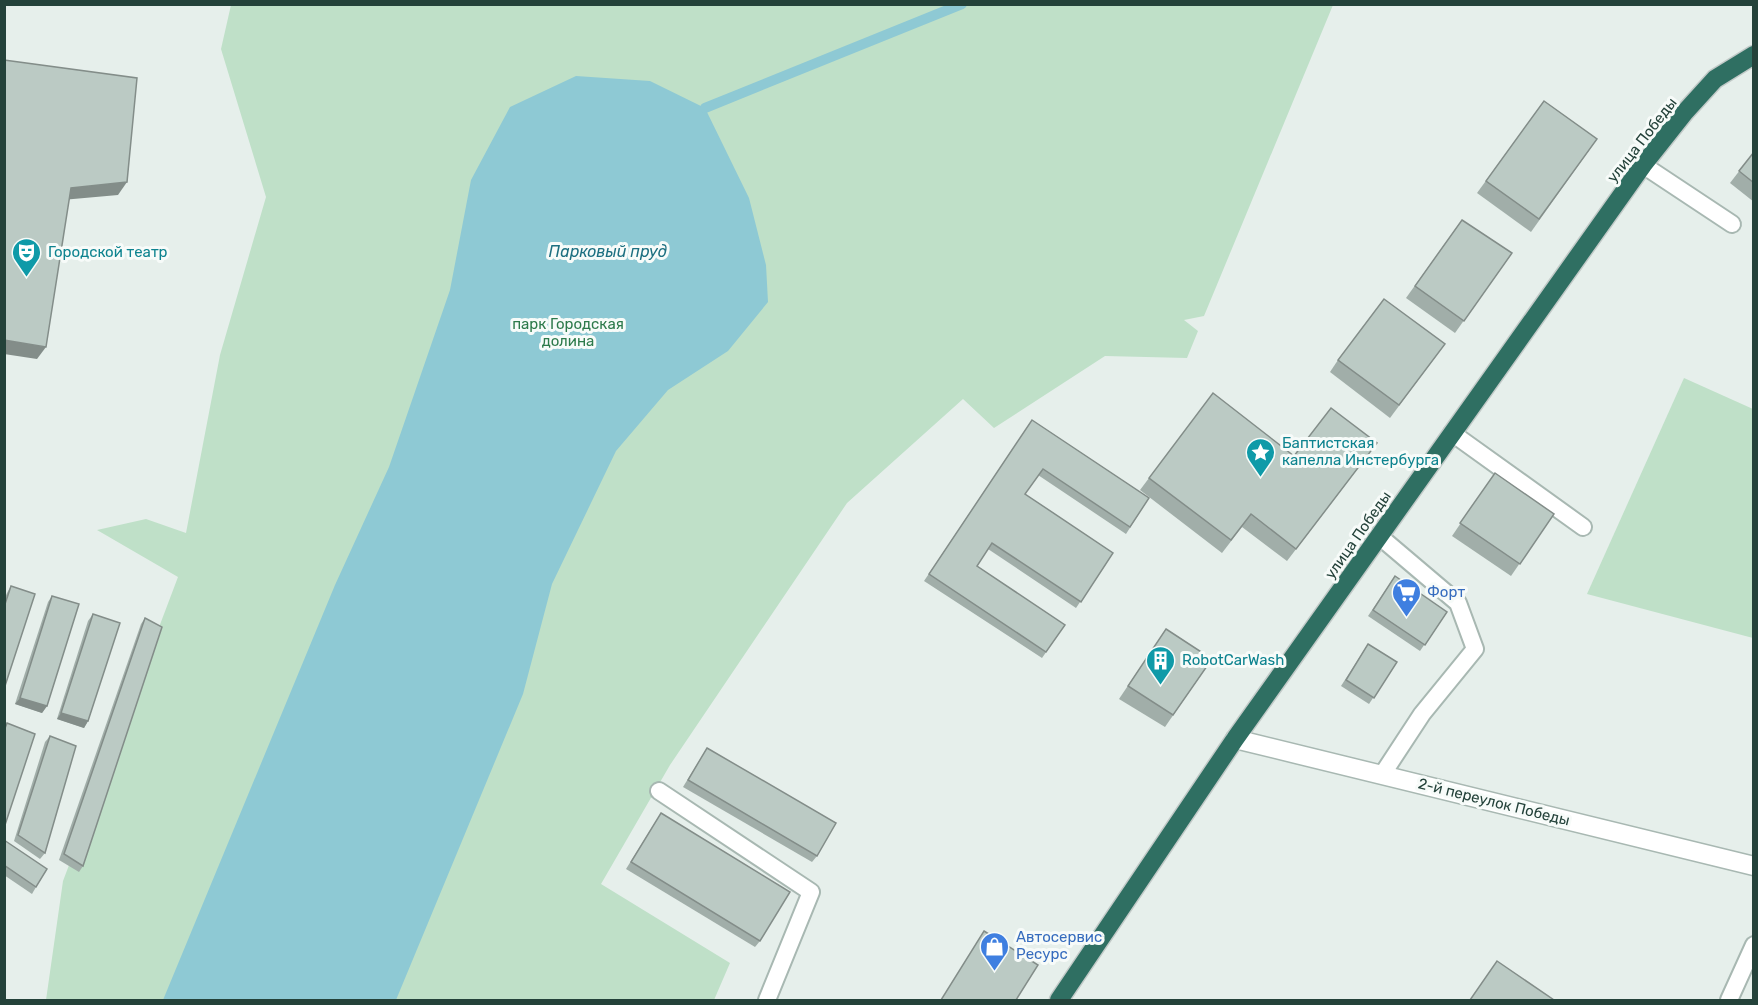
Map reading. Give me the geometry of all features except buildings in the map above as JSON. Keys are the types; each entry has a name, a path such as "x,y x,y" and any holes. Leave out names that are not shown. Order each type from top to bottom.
{"highway":[{"name":"улица Победы","path":"1059,1000 1235,739 1643,165 1685,112 1715,79 1754,55"}],"street":[{"name":"2-й переулок Победы","path":"1235,739 1754,866"}],"lane":[{"path":"1643,165 1732,224"},
{"path":"1452,433 1583,527"},
{"path":"1379,536 1458,603 1475,649 1422,714 1382,775"},
{"path":"659,791 811,892 767,1000"},
{"path":"1729,1000 1754,945"}],"green space":[{"name":"парк Городская долина","path":"231,5 1333,5 1204,316 1184,320 1198,331 1187,358 1105,356 994,428 963,399 847,503 670,765 601,884 730,963 714,1000 46,1000 63,881 178,577 97,530 146,519 186,533 220,355 266,197 221,49"},
{"path":"1684,378 1753,409 1753,638 1587,594"}],"water":[{"name":"Парковый пруд","path":"576,76 650,81 705,108 749,198 766,265 768,302 728,351 668,390 616,451 552,584 523,694 396,1000 163,1000 335,585 389,467 450,290 471,180 510,107"}],"waterway":[{"path":"705,108 962,4"}],"place":[{"name":"Городской театр","path":"27,278"},
{"name":"Баптистская капелла Инстербурга","path":"1261,478"},
{"name":"Форт","path":"1406,618"},
{"name":"RobotCarWash","path":"1161,686"},
{"name":"Автосервис Ресурс","path":"995,972"}]}
